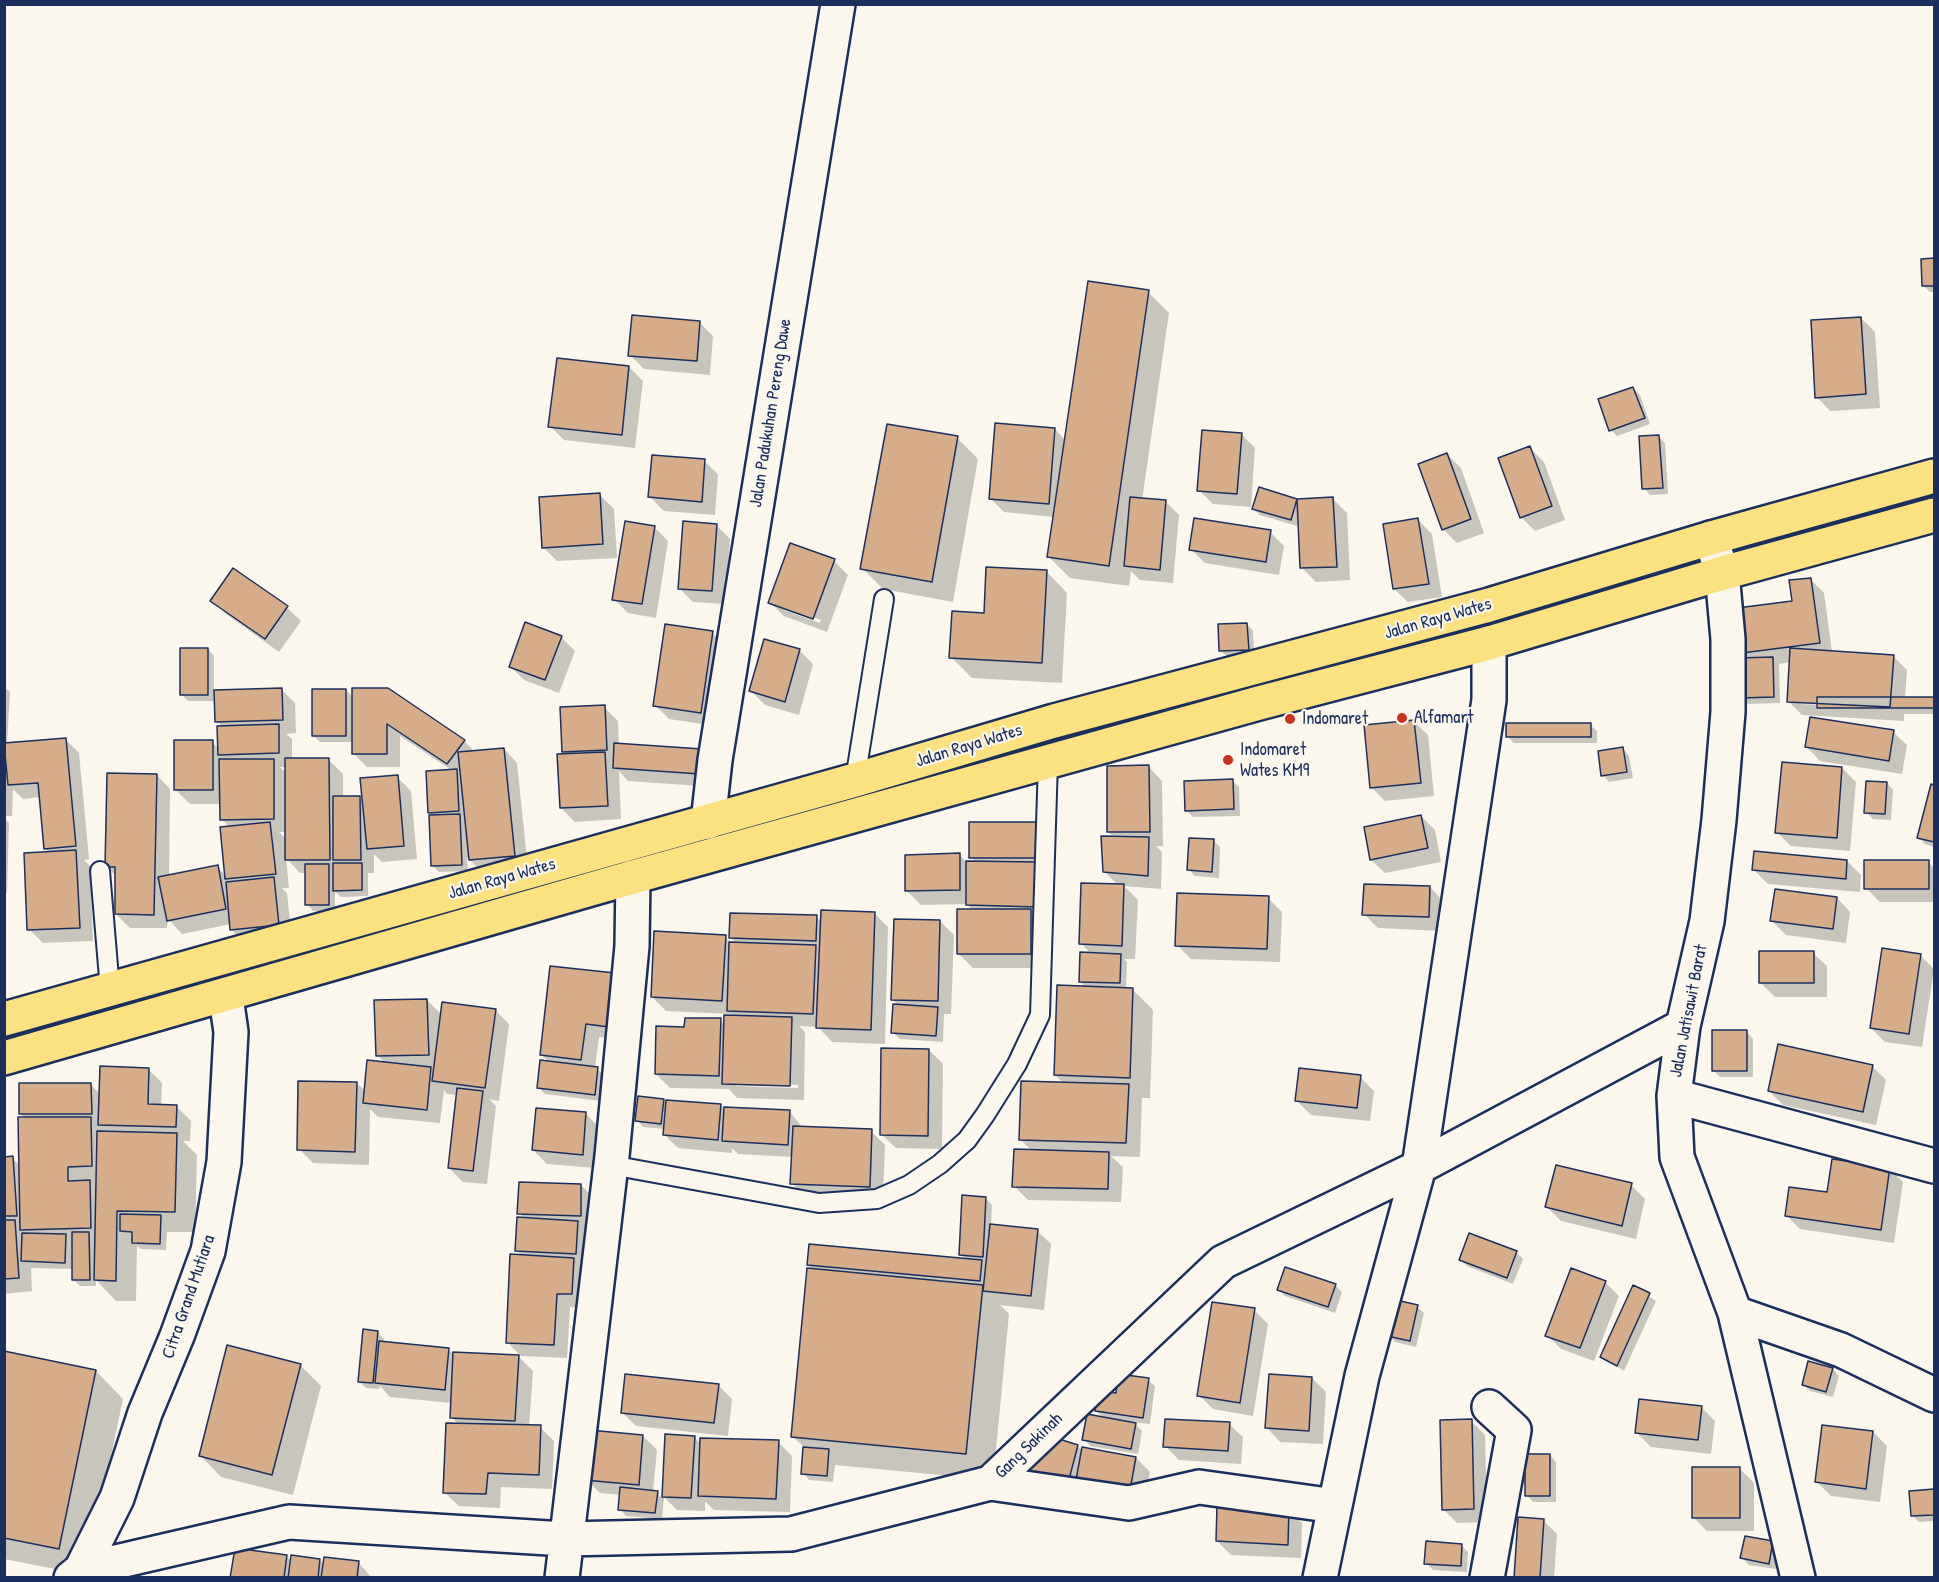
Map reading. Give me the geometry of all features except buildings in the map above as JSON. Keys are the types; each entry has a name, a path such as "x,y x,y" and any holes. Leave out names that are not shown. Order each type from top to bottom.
{"highway":[{"name":"Jalan Raya Wates","path":"4,1019 708,822 1054,721 1489,605 1711,538 1935,476"},
{"name":"Jalan Raya Wates","path":"4,1058 226,997 633,877 1048,761 1489,643 1722,573 1935,515"}],"street":[{"name":"Jalan Padukuhan Pereng Dawe","path":"708,822 719,736 838,4"},
{"name":"Jalan Jatisawit Barat","path":"1711,538 1722,573 1728,639 1728,712 1719,820 1707,921 1683,1026 1674,1096 1677,1157 1735,1314 1798,1578"},
{"path":"1320,1578 1362,1376 1419,1167 1489,700 1489,643"},
{"path":"562,1578 611,1165 632,946 633,877"},
{"name":"Citra Grand Mutiara","path":"76,1574 117,1498 145,1413 177,1336 208,1251 224,1162 231,1032 226,997"},
{"name":"Gang Sakinah","path":"76,1574 290,1522 566,1539 791,1534 990,1483 1222,1262 1419,1167 1683,1026"},
{"path":"1674,1096 1935,1166"},
{"path":"1735,1314 1841,1350 1935,1395"},
{"path":"1487,1578 1514,1430 1489,1407"},
{"path":"990,1483 1129,1503 1198,1487 1335,1506"}],"lane":[{"path":"855,780 884,599"},
{"path":"611,1165 819,1203 877,1199 909,1185 954,1152 985,1115 1017,1064 1040,1015 1048,761"},
{"path":"100,871 110,990"}],"place":[{"name":"Alfamart","path":"1402,718"},
{"name":"Indomaret","path":"1290,719"},
{"name":"Indomaret Wates KM9","path":"1228,760"}]}
